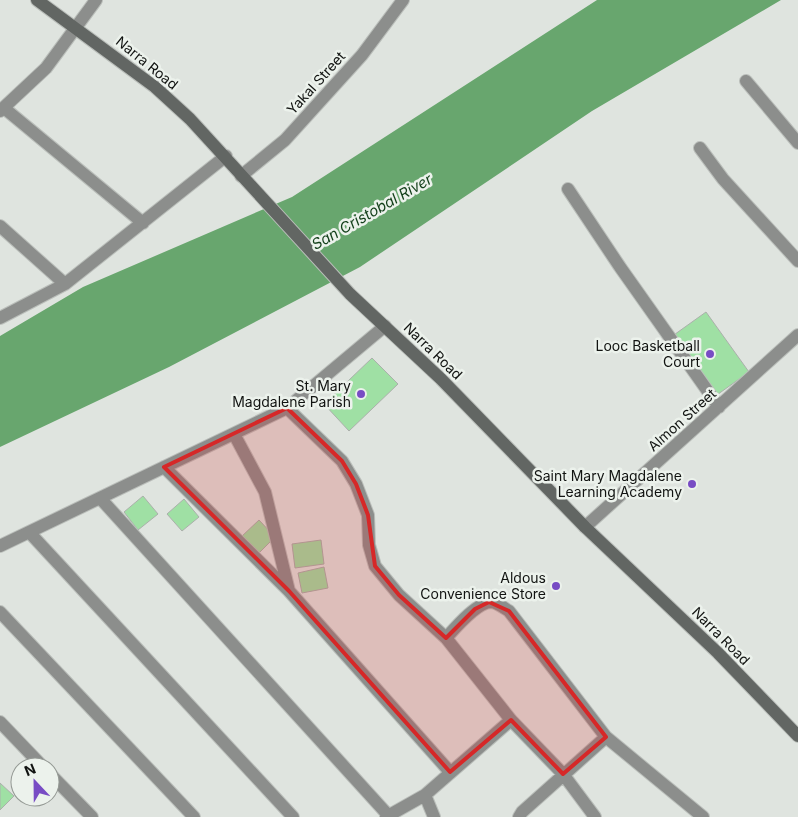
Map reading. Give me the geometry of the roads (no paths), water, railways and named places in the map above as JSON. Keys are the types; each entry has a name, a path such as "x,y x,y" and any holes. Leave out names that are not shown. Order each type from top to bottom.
{"main road":[{"name":"Narra Road","path":"37,0 78,28 155,87 226,156 240,176 263,202 350,294 441,380 585,527 718,653 798,736"}],"street":[{"path":"96,0 78,28 46,68 2,109 143,223"},
{"name":"Yakal Street","path":"240,176 291,132 362,55 404,0"},
{"path":"746,80 798,143"},
{"path":"700,148 723,179 798,261"},
{"path":"0,318 64,284 226,156"},
{"path":"568,189 620,268 719,407"},
{"path":"0,226 64,284"},
{"path":"0,546 287,408 385,326"},
{"name":"Almon Street","path":"585,527 798,336"},
{"path":"287,408 342,461 356,484 368,515 369,545 375,566 399,595 446,638 511,720 563,774 595,817"},
{"path":"234,434 265,492 289,591"},
{"path":"164,467 289,591 450,772"},
{"path":"100,498 387,816 425,795 511,720"},
{"path":"29,532 293,817"},
{"path":"446,638 475,609 489,602 496,603 509,611 606,737 703,817"},
{"path":"0,612 194,817"},
{"path":"0,722 33,757"},
{"path":"519,817 563,774 606,737"},
{"path":"60,784 92,817"},
{"path":"425,795 434,817"}],"water":[{"name":"San Cristobal River","path":"597,0 781,0 592,111 360,267 169,367 0,447 0,336 83,287 292,197"}],"place":[{"name":"Looc Basketball Court","path":"710,354"},
{"name":"St. Mary Magdalene Parish","path":"361,394"},
{"name":"Saint Mary Magdalene Learning Academy","path":"692,484"},
{"name":"Aldous Convenience Store","path":"556,586"}]}
